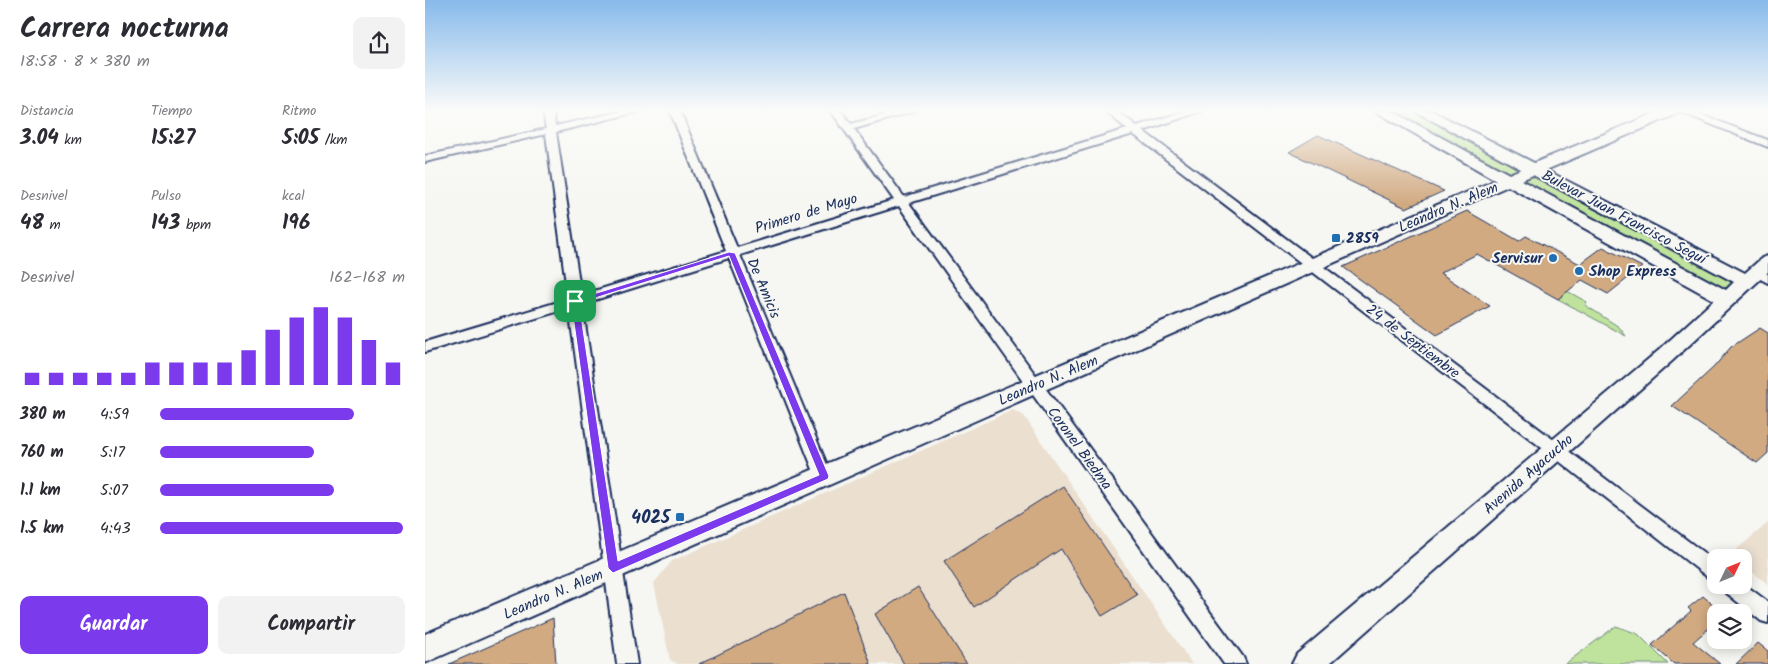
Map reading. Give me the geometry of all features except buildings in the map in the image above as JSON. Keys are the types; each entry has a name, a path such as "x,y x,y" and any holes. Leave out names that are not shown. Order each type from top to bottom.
{"main road":[{"name":"Bulevar Juan Francisco Seguí","path":"1439,142 1727,299"},
{"name":"Bulevar Juan Francisco Seguí","path":"1485,142 1534,168 1759,274"},
{"name":"Leandro N. Alem","path":"425,649 1597,142"},
{"name":"Avenida Ayacucho","path":"1307,664 1557,449 1727,299 1759,274"}],"street":[{"path":"425,159 499,142"},
{"path":"553,142 627,664"},
{"name":"De Amicis","path":"687,142 825,476"},
{"name":"Coronel Biedma","path":"858,142 1236,664"},
{"name":"Primero de Mayo","path":"425,347 1095,142"},
{"name":"24 de Septiembre","path":"1150,142 1557,449 1707,566"},
{"path":"1742,594 1768,614"}],"shaded area":[{"path":"1013,410 1024,416 1192,664 678,664 670,660 654,583 672,561"},
{"path":"1768,523 1768,584 1753,573 1753,549 1737,549"}],"green space":[{"path":"1439,142 1481,142 1746,281 1727,299"},
{"path":"1567,291 1587,302 1585,305 1619,327 1626,336 1558,299"},
{"path":"1616,626 1638,634 1668,664 1565,664"}],"place":[{"name":"2859","path":"1336,238"},
{"name":"Servisur","path":"1553,258"},
{"name":"Shop Express","path":"1579,271"},
{"name":"4025","path":"680,517"}],"route":[{"path":"732,253 825,476 613,568 575,301 732,253"}]}
